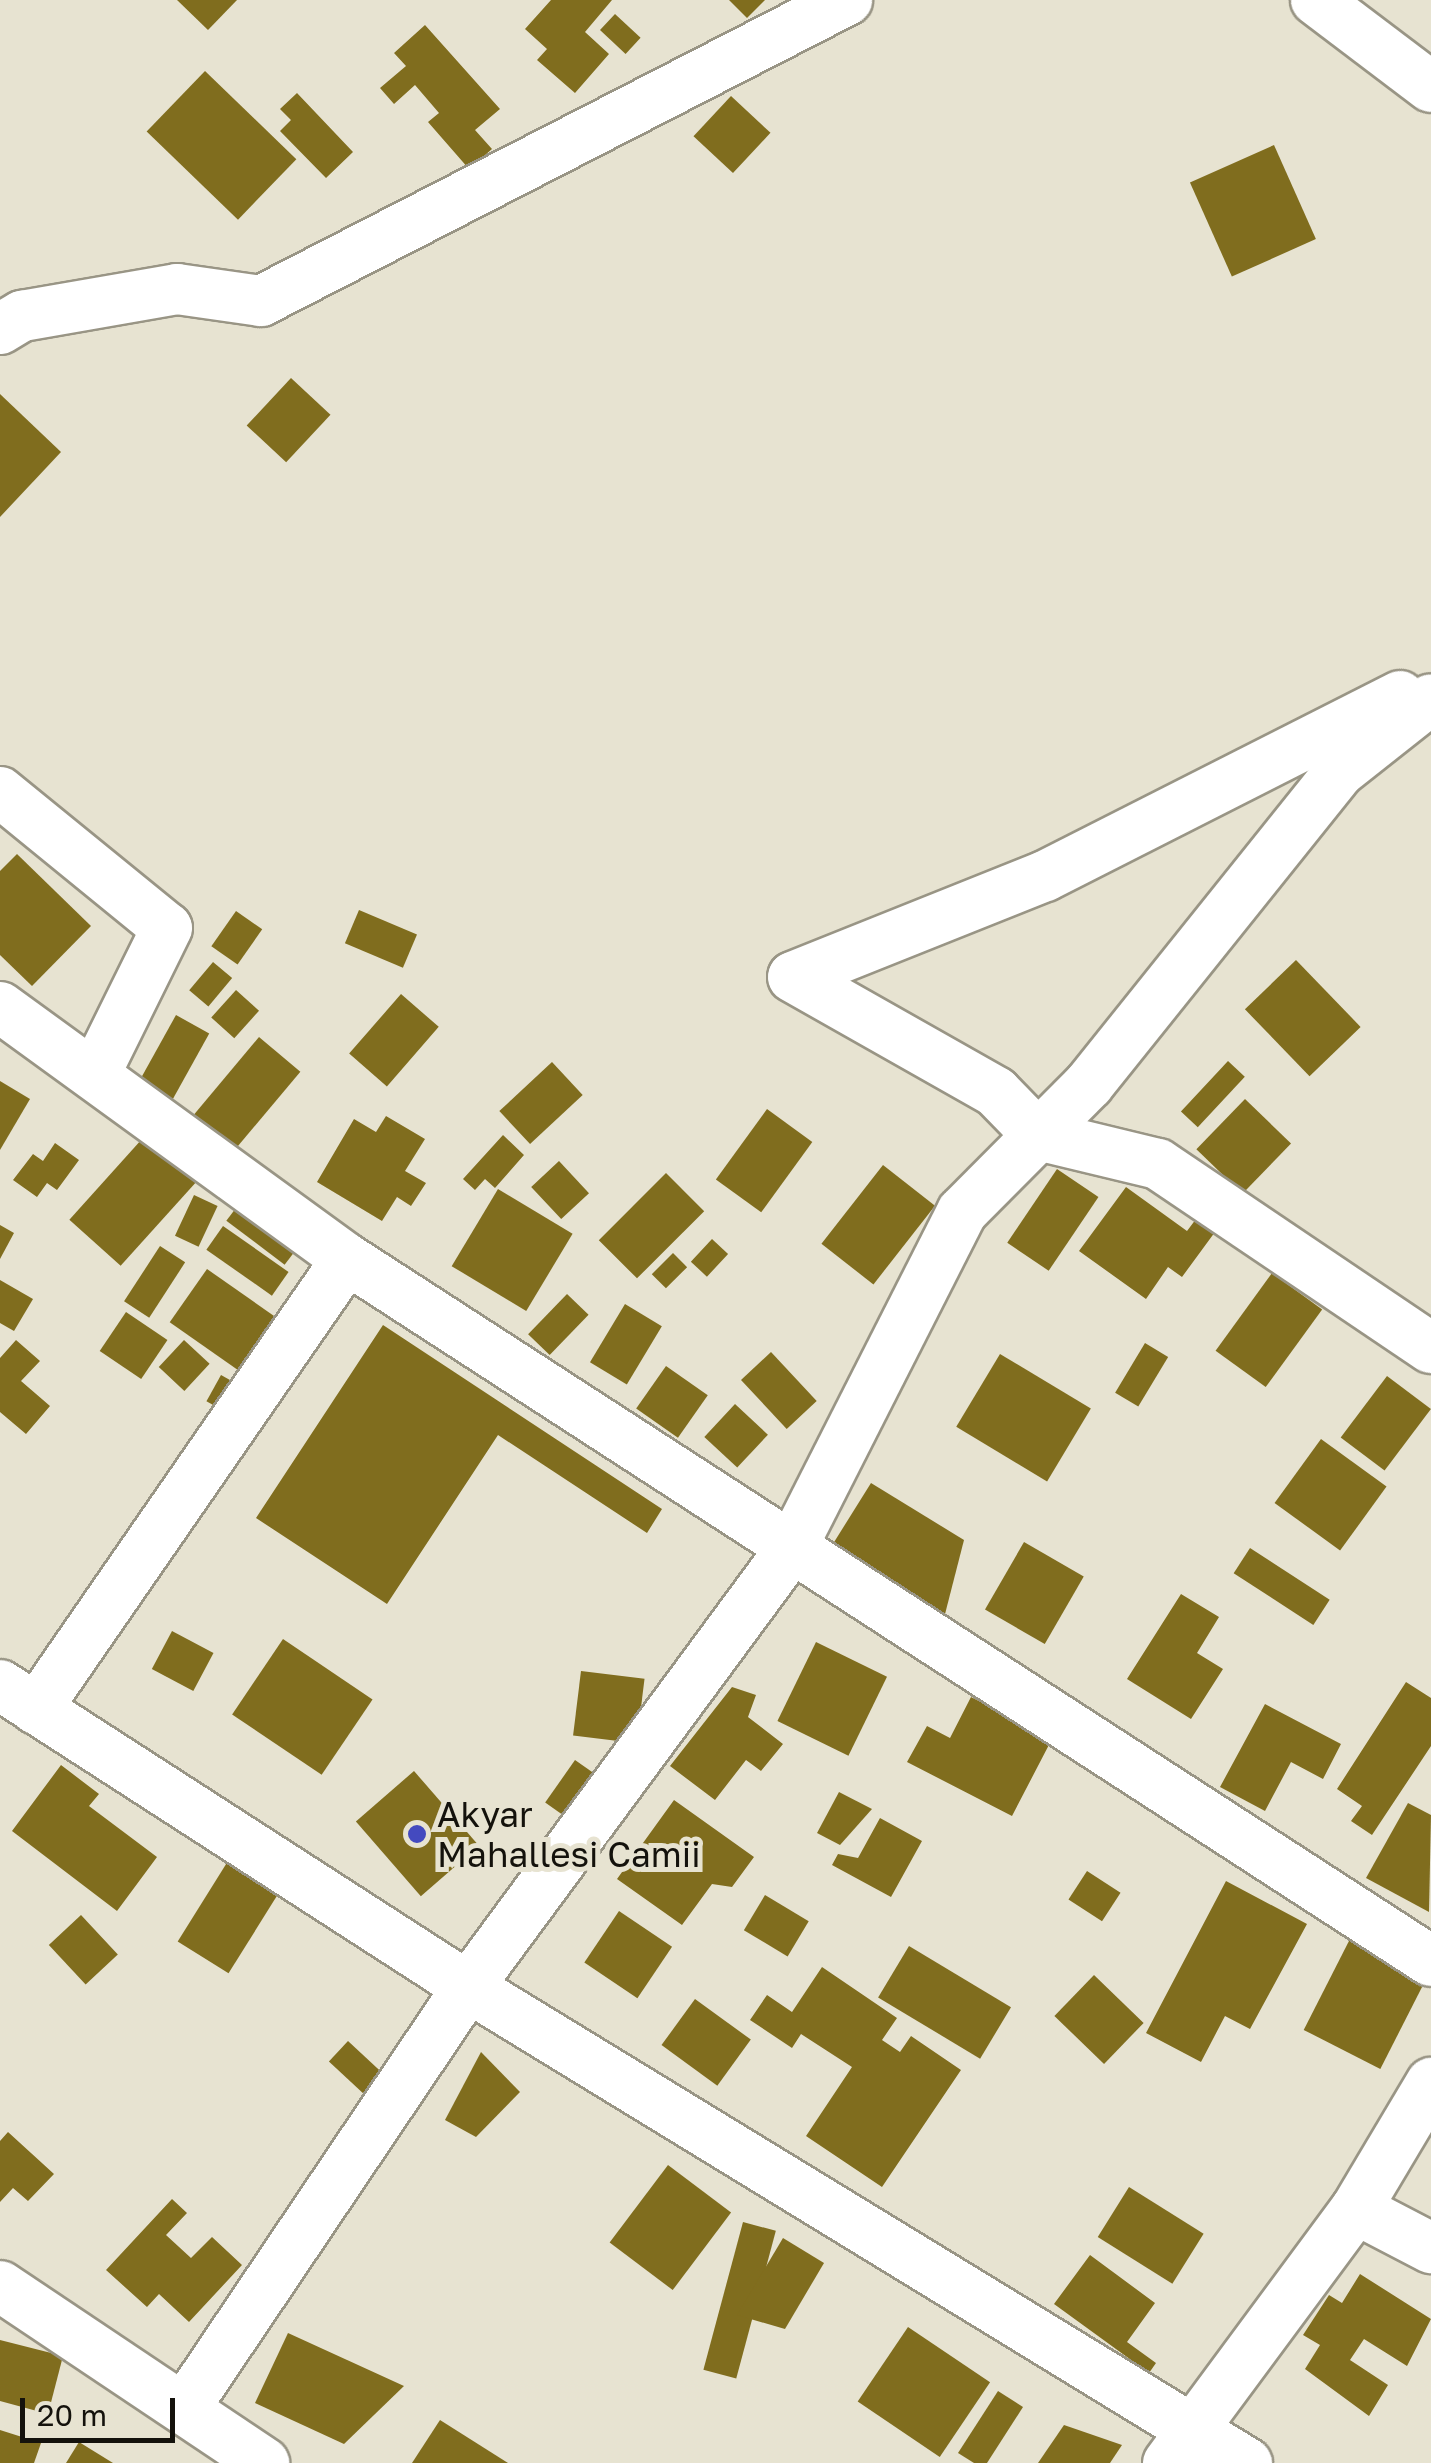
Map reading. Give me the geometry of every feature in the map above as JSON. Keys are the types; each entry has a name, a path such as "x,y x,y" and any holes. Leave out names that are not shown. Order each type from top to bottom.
{"street":[{"path":"0,329 22,316 177,288 261,300 848,0"},
{"path":"1316,0 1431,87"},
{"path":"1431,680 1045,876 793,978 996,1092 1038,1135 1158,1164 1431,1348"},
{"path":"185,2407 468,1986 791,1549 962,1212 1038,1135 1339,772 1431,699"},
{"path":"0,792 167,928 95,1074"},
{"path":"0,1007 347,1259 1431,1961"},
{"path":"347,1259 18,1697 1180,2445 1247,2463"},
{"path":"1180,2445 1356,2210 1431,2084"},
{"path":"1356,2210 1431,2248"},
{"path":"0,2286 264,2463"}],"building":[{"path":"177,0 237,0 208,30"},
{"path":"551,0 612,0 585,32 609,54 575,93 537,60 547,49 525,29"},
{"path":"729,0 765,0 747,18"},
{"path":"615,14 641,38 626,54 600,30"},
{"path":"425,25 500,109 475,130 492,149 469,169 428,122 439,113 415,85 394,104 380,88 406,66 394,53"},
{"path":"205,71 296,159 238,220 147,131"},
{"path":"297,93 353,152 326,178 280,131 291,120 280,109"},
{"path":"731,96 770,133 733,173 693,136"},
{"path":"1274,145 1316,239 1232,277 1190,182"},
{"path":"291,378 330,415 286,462 247,426"},
{"path":"0,394 61,452 0,517"},
{"path":"17,854 91,926 32,986 0,955 0,871"},
{"path":"359,910 417,935 403,968 345,943"},
{"path":"236,911 262,929 238,965 211,946"},
{"path":"1296,960 1361,1027 1310,1076 1245,1009"},
{"path":"213,962 232,978 208,1006 189,990"},
{"path":"236,990 259,1011 234,1038 211,1017"},
{"path":"401,994 439,1027 387,1086 349,1054"},
{"path":"176,1015 209,1033 173,1099 140,1081"},
{"path":"259,1037 300,1072 235,1150 193,1115"},
{"path":"1228,1061 1245,1077 1198,1127 1181,1111"},
{"path":"552,1062 583,1095 530,1144 499,1111"},
{"path":"0,1081 30,1099 0,1150"},
{"path":"1245,1099 1291,1143 1242,1194 1196,1149"},
{"path":"767,1109 812,1142 761,1212 716,1179"},
{"path":"386,1116 425,1139 405,1171 426,1183 411,1206 397,1197 382,1221 317,1182 354,1119 376,1132"},
{"path":"151,1129 202,1175 121,1266 69,1220"},
{"path":"503,1135 524,1155 495,1188 485,1179 475,1190 463,1179"},
{"path":"55,1143 79,1160 57,1190 47,1183 37,1197 13,1180 33,1154 43,1161"},
{"path":"559,1161 589,1193 561,1219 531,1187"},
{"path":"883,1165 935,1206 873,1284 821,1244"},
{"path":"1057,1169 1098,1197 1049,1271 1007,1243"},
{"path":"666,1173 704,1211 637,1278 599,1240"},
{"path":"1126,1187 1187,1231 1196,1219 1215,1232 1182,1277 1168,1267 1146,1299 1079,1251"},
{"path":"498,1189 573,1234 526,1311 452,1266"},
{"path":"194,1195 218,1206 199,1247 175,1236"},
{"path":"245,1196 303,1240 285,1265 226,1221"},
{"path":"0,1225 14,1233 0,1259"},
{"path":"223,1226 289,1272 272,1296 206,1250"},
{"path":"712,1239 728,1254 707,1277 691,1262"},
{"path":"160,1246 185,1262 149,1318 124,1301"},
{"path":"673,1253 687,1267 666,1288 652,1274"},
{"path":"207,1269 279,1319 242,1373 170,1322"},
{"path":"1272,1273 1322,1309 1266,1387 1216,1351"},
{"path":"0,1280 33,1299 14,1331 0,1323"},
{"path":"567,1294 589,1315 550,1355 528,1334"},
{"path":"625,1304 662,1326 627,1384 590,1362"},
{"path":"126,1312 167,1340 141,1379 100,1351"},
{"path":"383,1325 662,1509 647,1533 498,1435 387,1604 256,1518"},
{"path":"16,1340 40,1361 21,1381 50,1406 26,1434 0,1412 0,1358"},
{"path":"184,1340 210,1364 184,1391 159,1367"},
{"path":"1145,1343 1168,1357 1138,1407 1115,1393"},
{"path":"771,1352 817,1401 787,1429 741,1380"},
{"path":"1000,1354 1091,1409 1047,1481 956,1427"},
{"path":"666,1366 708,1395 678,1438 636,1409"},
{"path":"221,1375 241,1386 227,1412 206,1401"},
{"path":"1387,1376 1431,1409 1385,1471 1341,1437"},
{"path":"735,1404 768,1435 737,1468 704,1437"},
{"path":"1321,1439 1387,1487 1340,1551 1275,1503"},
{"path":"871,1483 964,1540 944,1618 831,1547"},
{"path":"1024,1542 1084,1576 1045,1644 985,1610"},
{"path":"1250,1548 1330,1600 1313,1625 1234,1573"},
{"path":"1181,1594 1219,1617 1197,1653 1223,1669 1191,1719 1127,1679"},
{"path":"172,1631 213,1653 193,1691 152,1669"},
{"path":"283,1639 373,1699 322,1775 232,1714"},
{"path":"816,1642 887,1677 848,1756 777,1721"},
{"path":"581,1671 645,1679 637,1743 573,1736"},
{"path":"1406,1682 1431,1698 1431,1746 1372,1835 1351,1821 1362,1806 1337,1789"},
{"path":"732,1687 756,1695 748,1717 783,1744 761,1771 746,1760 715,1800 670,1766"},
{"path":"971,1697 1052,1739 1012,1816 907,1762 927,1726 950,1738"},
{"path":"1265,1704 1341,1744 1323,1779 1291,1762 1265,1811 1220,1787"},
{"path":"575,1760 604,1780 574,1823 545,1803"},
{"path":"61,1765 99,1794 89,1806 157,1857 117,1911 12,1831"},
{"name":"Akyar Mahallesi Camii","path":"414,1771 479,1846 421,1896 356,1822"},
{"path":"839,1792 872,1809 840,1845 817,1833"},
{"path":"674,1800 754,1857 732,1887 712,1884 682,1925 617,1879"},
{"path":"1408,1803 1431,1815 1429,1912 1366,1878"},
{"path":"880,1818 922,1841 891,1897 832,1865 838,1854 858,1858"},
{"path":"228,1861 279,1893 229,1973 178,1942"},
{"path":"1087,1871 1121,1893 1102,1921 1068,1900"},
{"path":"1226,1881 1307,1924 1250,2029 1225,2016 1201,2062 1146,2033"},
{"path":"765,1895 809,1921 788,1956 744,1930"},
{"path":"619,1911 672,1947 637,1998 584,1962"},
{"path":"81,1915 118,1954 86,1985 49,1945"},
{"path":"1350,1939 1427,1978 1380,2069 1304,2030"},
{"path":"909,1946 1011,2007 980,2059 878,1997"},
{"path":"822,1967 897,2018 882,2040 900,2052 911,2036 961,2070 882,2187 806,2136 852,2067 801,2034 792,2048 750,2020 767,1995 792,2012"},
{"path":"1094,1975 1144,2023 1104,2064 1054,2016"},
{"path":"695,1999 751,2040 717,2086 661,2045"},
{"path":"348,2041 390,2080 371,2100 329,2061"},
{"path":"481,2052 520,2092 476,2137 445,2120"},
{"path":"8,2132 54,2174 28,2201 13,2188 0,2202 0,2141"},
{"path":"668,2165 731,2213 673,2290 610,2242"},
{"path":"1129,2187 1204,2234 1172,2284 1098,2237"},
{"path":"172,2199 187,2213 166,2235 191,2258 212,2237 242,2265 189,2322 159,2294 147,2307 106,2270"},
{"path":"743,2222 776,2231 736,2379 703,2370"},
{"path":"783,2238 824,2263 785,2329 737,2315"},
{"path":"1090,2255 1155,2303 1127,2342 1156,2363 1149,2373 1054,2304"},
{"path":"1360,2274 1431,2319 1407,2366 1364,2339 1350,2360 1388,2385 1369,2416 1305,2369 1320,2345 1303,2335 1329,2295 1342,2303"},
{"path":"908,2327 990,2382 940,2457 858,2402"},
{"path":"288,2333 404,2386 344,2444 255,2403"},
{"path":"0,2340 63,2356 48,2414 0,2401"},
{"path":"998,2391 1023,2407 987,2463 974,2463 958,2453"},
{"path":"440,2420 508,2463 412,2463"},
{"path":"1064,2425 1122,2445 1110,2463 1038,2463"},
{"path":"0,2430 41,2443 34,2463 0,2463"},
{"path":"79,2442 113,2463 66,2463"}],"place":[{"name":"Akyar Mahallesi Camii","path":"417,1834"}]}
